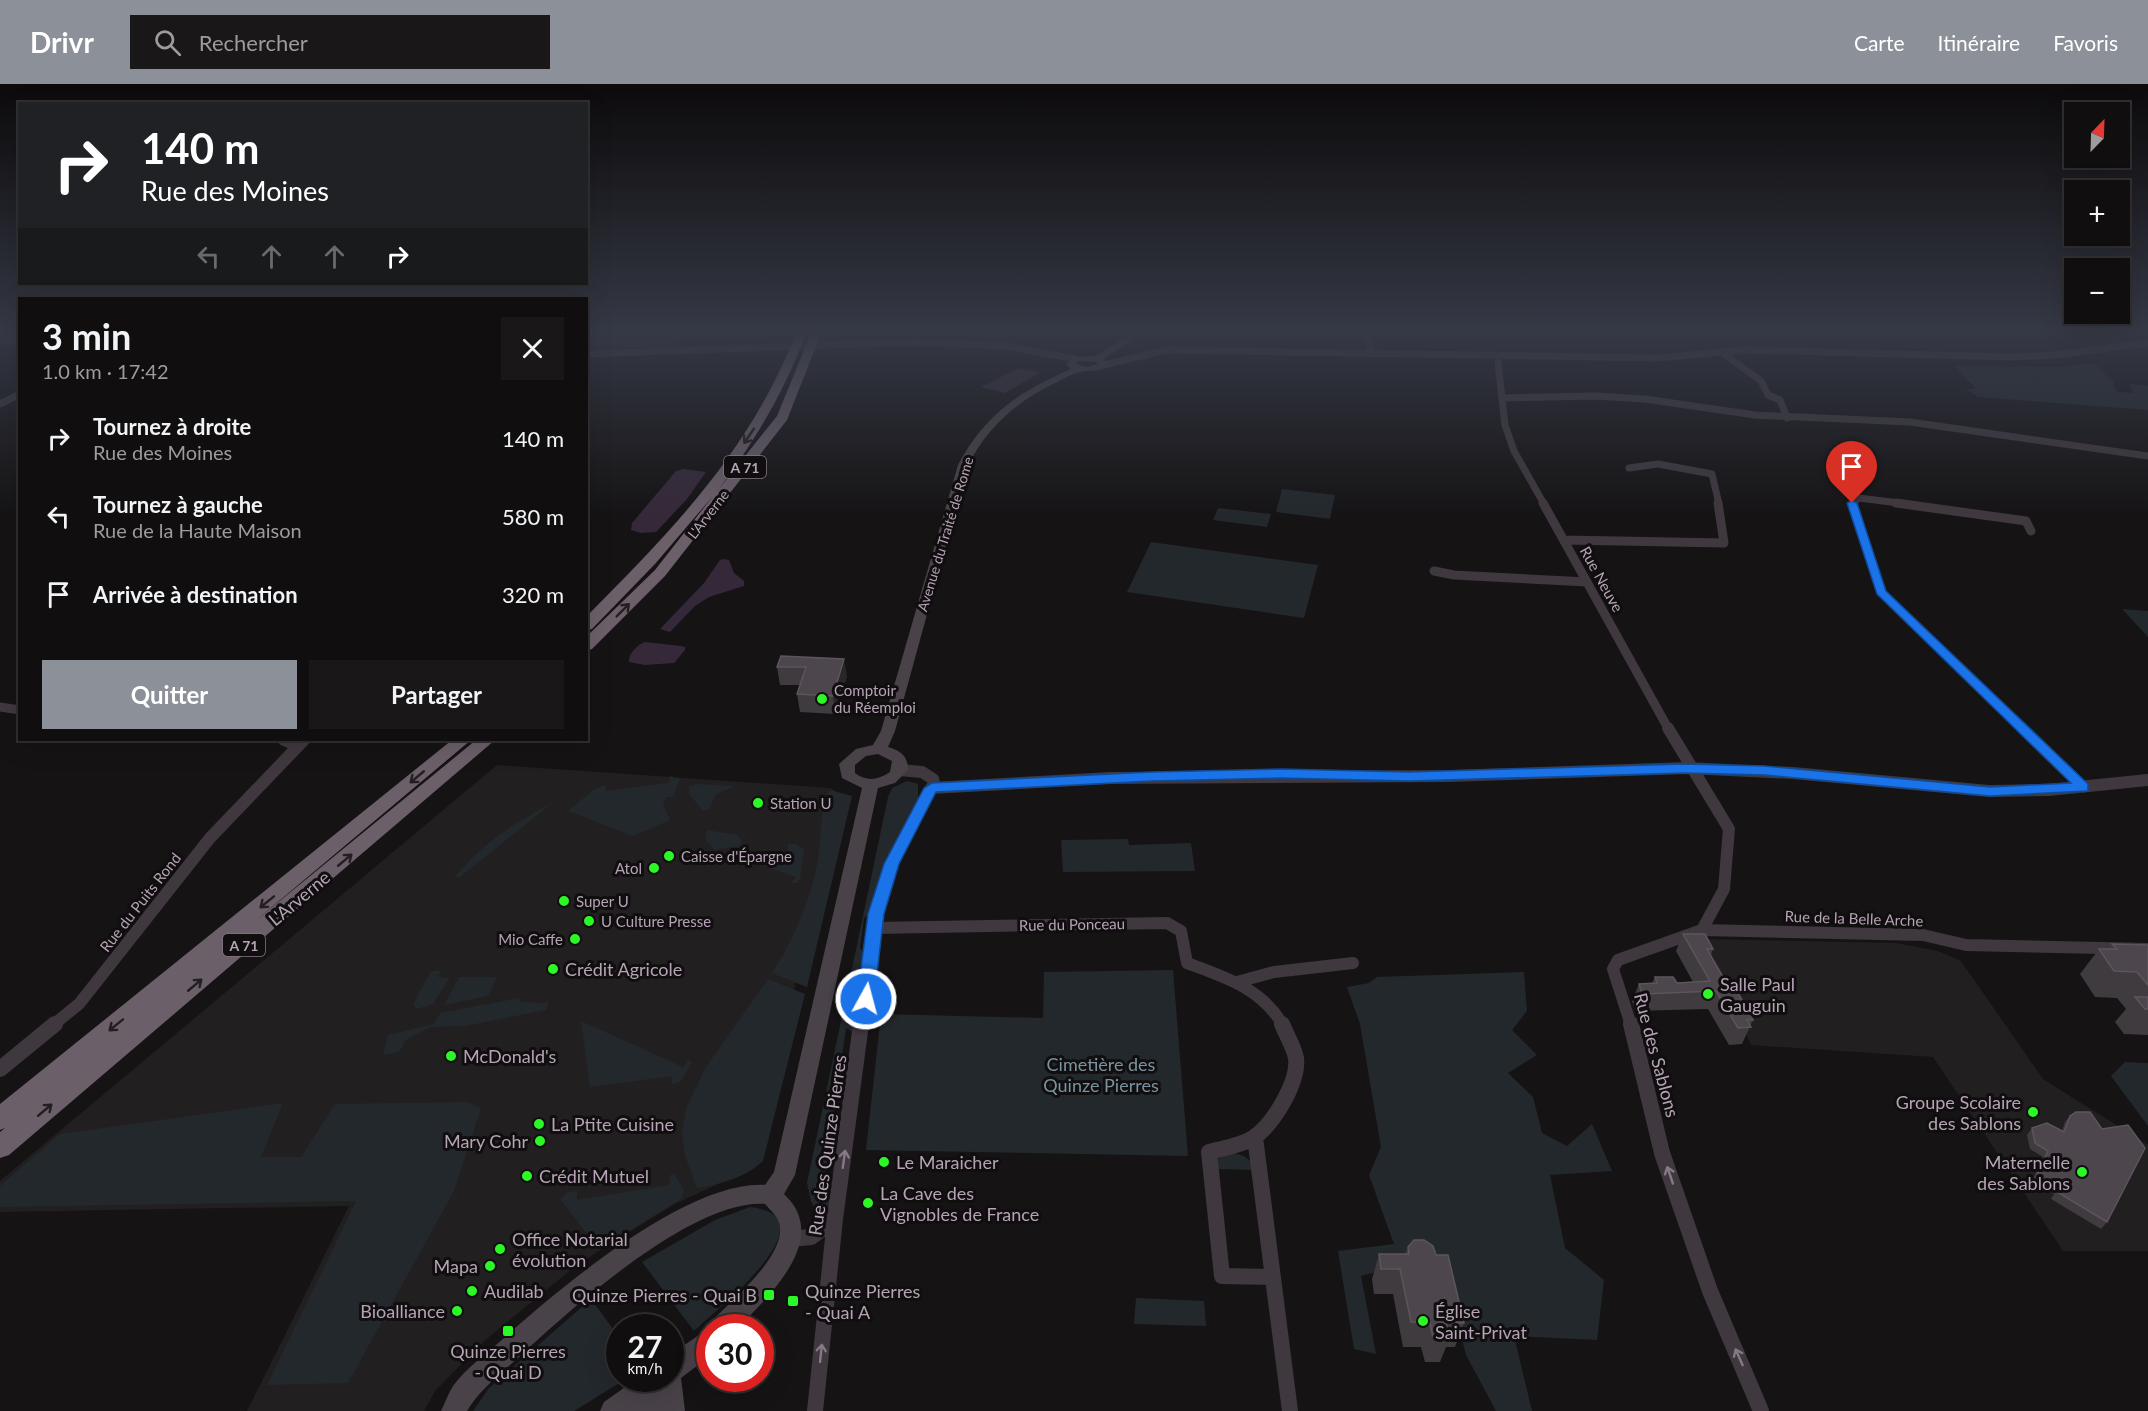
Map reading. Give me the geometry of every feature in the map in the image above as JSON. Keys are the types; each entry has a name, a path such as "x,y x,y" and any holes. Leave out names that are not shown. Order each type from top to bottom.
{"highway":[{"name":"L'Arverne","path":"588,624 668,542 723,474 777,393"},
{"name":"L'Arverne","path":"588,644 660,573 740,474 783,417 790,393"},
{"name":"L'Arverne","path":"0,1119 461,741"},
{"name":"L'Arverne","path":"0,1147 485,741"}],"main road":[{"name":"Avenue du Traité de Rome","path":"879,749 888,731 963,465 983,429 1009,405 1029,393"},
{"path":"879,749 897,756 902,765 900,770 886,781 871,784 852,780 845,768 854,756 879,749"},
{"path":"770,1195 784,1175 871,784"},
{"path":"454,1411 458,1400 469,1386 539,1321 648,1241 730,1198 748,1194 770,1195 790,1216 793,1225 791,1239 775,1270 734,1314"},
{"path":"684,1360 696,1351"},
{"path":"622,1405 640,1392"},
{"path":"670,1392 672,1411"},
{"path":"622,1405 652,1404 666,1411"}],"street":[{"name":"Rue Neuve","path":"1502,393 1505,425 1514,451 1691,769"},
{"path":"1766,393 1779,400 1787,418"},
{"path":"0,404 18,395"},
{"path":"1503,398 1595,396 1645,399 1787,418 1910,422 2148,456"},
{"path":"1565,540 1724,543 1716,478 1712,474 1658,464 1629,468"},
{"path":"2031,531 2026,521 1871,499 1858,498 1852,503 1881,592 2083,788"},
{"path":"1434,571 1455,575 1587,582"},
{"path":"0,707 18,710"},
{"name":"Rue du Puits Rond","path":"0,1069 79,1004 210,838 301,743"},
{"path":"1691,769 1729,829 1730,836 1724,890 1702,930"},
{"path":"900,770 929,775 933,779 930,790 1164,776 1409,776 1691,769 1765,771 1990,791 2083,788 2148,780"},
{"name":"Rue des Quinze Pierres","path":"815,1411 835,1219 876,914 892,864 930,790"},
{"name":"Rue du Ponceau","path":"874,928 1167,922 1181,931 1187,963 1237,982 1272,1009 1282,1023 1296,1059 1291,1089 1255,1137"},
{"name":"Rue de la Belle Arche","path":"1702,930 1923,935 1965,945 2148,949"},
{"name":"Rue des Sablons","path":"1702,930 1626,955 1618,960 1613,969 1634,1034 1662,1153 1710,1291 1761,1411"},
{"path":"1237,982 1241,978 1259,975 1353,963"},
{"path":"1273,1277 1222,1276 1209,1152 1241,1144 1255,1137 1273,1277 1290,1411"},
{"path":"791,1239 811,1237 835,1219"}],"shaded area":[{"path":"684,469 706,472 687,499 656,532 641,533 631,530 632,523 676,471"},
{"path":"720,560 729,560 734,573 744,581 744,586 709,597 695,606 670,632 660,629 704,583"},
{"path":"645,642 681,646 685,647 685,650 674,663 645,665 629,662 634,650"},
{"path":"497,765 830,788 839,793 753,1168 675,1204 578,1264 483,1342 435,1391 424,1411 247,1411 349,1206 0,1212 0,1181"},
{"name":"Groupe Scolaire des Sablons","path":"1703,939 1896,943 1938,951 1961,961 2043,1079 2148,1145 2148,1251 2063,1251 1933,1057 1751,1045"}],"green space":[{"path":"1971,393 2148,393 2148,410 1978,397"},
{"path":"1282,489 1335,495 1330,519 1276,512"},
{"path":"1218,508 1271,514 1267,527 1213,520"},
{"path":"1151,542 1318,565 1304,618 1127,592"},
{"path":"2122,609 2148,611 2148,637"},
{"path":"670,776 680,779 673,797 666,797 663,805 670,820 633,836 568,811 593,790 605,785 606,791 668,783"},
{"path":"907,781 918,784 918,796 921,798 871,912 864,918 860,948 866,956 856,1034 846,1028 823,1190 834,1199 831,1211 822,1223 811,1201 807,1183 888,797 892,788"},
{"path":"696,784 733,787 716,794 709,809 703,811 689,794 689,787"},
{"path":"830,790 852,796 807,987 772,973 788,945 808,900 819,852 825,801"},
{"path":"551,804 460,877 455,877 487,844"},
{"path":"707,830 738,835 742,842 738,846 715,850 705,839"},
{"path":"1128,839 1129,845 1191,843 1195,871 1063,872 1061,840"},
{"path":"788,844 796,844 804,850 800,879 797,883 791,883 796,877 753,862 750,865 745,861 788,852"},
{"name":"Cimetière des Quinze Pierres","path":"1173,970 1188,1156 866,1150 881,1014 1043,1018 1044,972"},
{"path":"431,971 441,971 438,977 450,978 433,1004 417,1009 413,1004"},
{"path":"1524,972 1527,1011 1512,1030 1537,1055 1508,1073 1533,1097 1542,1133 1567,1146 1592,1124 1612,1171 1550,1175 1565,1248 1604,1280 1597,1340 1514,1336 1532,1411 1496,1411 1466,1355 1443,1268 1383,1270 1361,1276 1376,1354 1354,1349 1338,1251 1394,1244 1369,1175 1381,1147 1360,1024 1347,987 1369,983 1377,977"},
{"path":"459,977 497,977 488,996 444,1005"},
{"path":"768,979 805,994 763,1161 740,1176 697,1188 685,1156 682,1134 686,1108 706,1067"},
{"path":"519,998 520,1002 545,1003 549,999 546,1010 465,1026 430,1027 406,1040 399,1052 383,1055 388,1035 434,1024 440,1013"},
{"path":"581,1021 683,1067 689,1060 692,1063 680,1082 672,1084 672,1076 590,1087"},
{"path":"2125,1062 2148,1063 2148,1126 2111,1076"},
{"path":"468,1102 481,1108 454,1191 348,1383 267,1385 356,1201 0,1207 0,1186 60,1134 283,1103 261,1157 301,1157 335,1104"},
{"path":"1231,1153 1246,1157 1254,1170 1217,1169 1216,1161 1221,1156"},
{"path":"674,1174 684,1190 681,1199 599,1249 560,1199 566,1193 577,1190 577,1200 669,1185 670,1175"},
{"path":"750,1207 773,1214 780,1228 775,1245 762,1265 714,1314 696,1314 694,1331 684,1318 684,1314 681,1314 642,1262 715,1220"},
{"path":"1136,1298 1204,1301 1206,1326 1134,1324"},
{"path":"591,1299 606,1319 606,1391 574,1411 473,1411 489,1388"}],"building":[{"path":"781,656 844,659 833,696 797,694 806,667 777,667"},
{"path":"1683,934 1705,934 1713,949 1707,949 1730,989 1736,989 1753,1020 1747,1020 1751,1027 1738,1028 1716,991 1642,994 1639,984 1657,983 1655,977 1673,977 1677,983 1710,981"},
{"path":"2112,944 2148,945 2148,985 2137,972 2114,971 2099,949 2117,949"},
{"path":"2135,997 2148,997 2148,1009 2145,1009"},
{"name":"Maternelle des Sablons","path":"2076,1112 2090,1112 2102,1129 2128,1125 2145,1148 2107,1222 2057,1192 2059,1188 2037,1175 2048,1151 2035,1143 2032,1128 2047,1123 2064,1132 2070,1116"},
{"path":"1414,1240 1424,1240 1433,1246 1436,1255 1448,1255 1464,1323 1446,1323 1450,1337 1433,1338 1430,1323 1411,1322 1400,1269 1381,1269 1379,1254 1409,1254 1408,1247"}],"place":[{"name":"Comptoir du Réemploi","path":"822,699"},
{"name":"Station U","path":"758,803"},
{"name":"Caisse d'Épargne","path":"669,856"},
{"name":"Atol","path":"654,868"},
{"name":"Super U","path":"564,901"},
{"name":"U Culture Presse","path":"589,921"},
{"name":"Mio Caffe","path":"575,939"},
{"name":"Crédit Agricole","path":"553,969"},
{"name":"Salle Paul Gauguin","path":"1708,994"},
{"name":"McDonald's","path":"451,1056"},
{"name":"Groupe Scolaire des Sablons","path":"2033,1112"},
{"name":"La Ptite Cuisine","path":"539,1124"},
{"name":"Mary Cohr","path":"540,1141"},
{"name":"Le Maraicher","path":"884,1162"},
{"name":"Maternelle des Sablons","path":"2082,1172"},
{"name":"Crédit Mutuel","path":"527,1176"},
{"name":"La Cave des Vignobles de France","path":"868,1203"},
{"name":"Office Notarial évolution","path":"500,1249"},
{"name":"Mapa","path":"490,1266"},
{"name":"Audilab","path":"472,1291"},
{"name":"Quinze Pierres - Quai B","path":"769,1295"},
{"name":"Quinze Pierres - Quai A","path":"793,1301"},
{"name":"Bioalliance","path":"457,1311"},
{"name":"Église Saint-Privat","path":"1423,1321"},
{"name":"Quinze Pierres - Quai D","path":"508,1331"}],"route":[{"path":"866,999 876,914 892,864 932,788 1152,776 1281,774 1409,776 1684,769 1765,771 1990,791 2083,788 1881,592 1852,503"}]}
